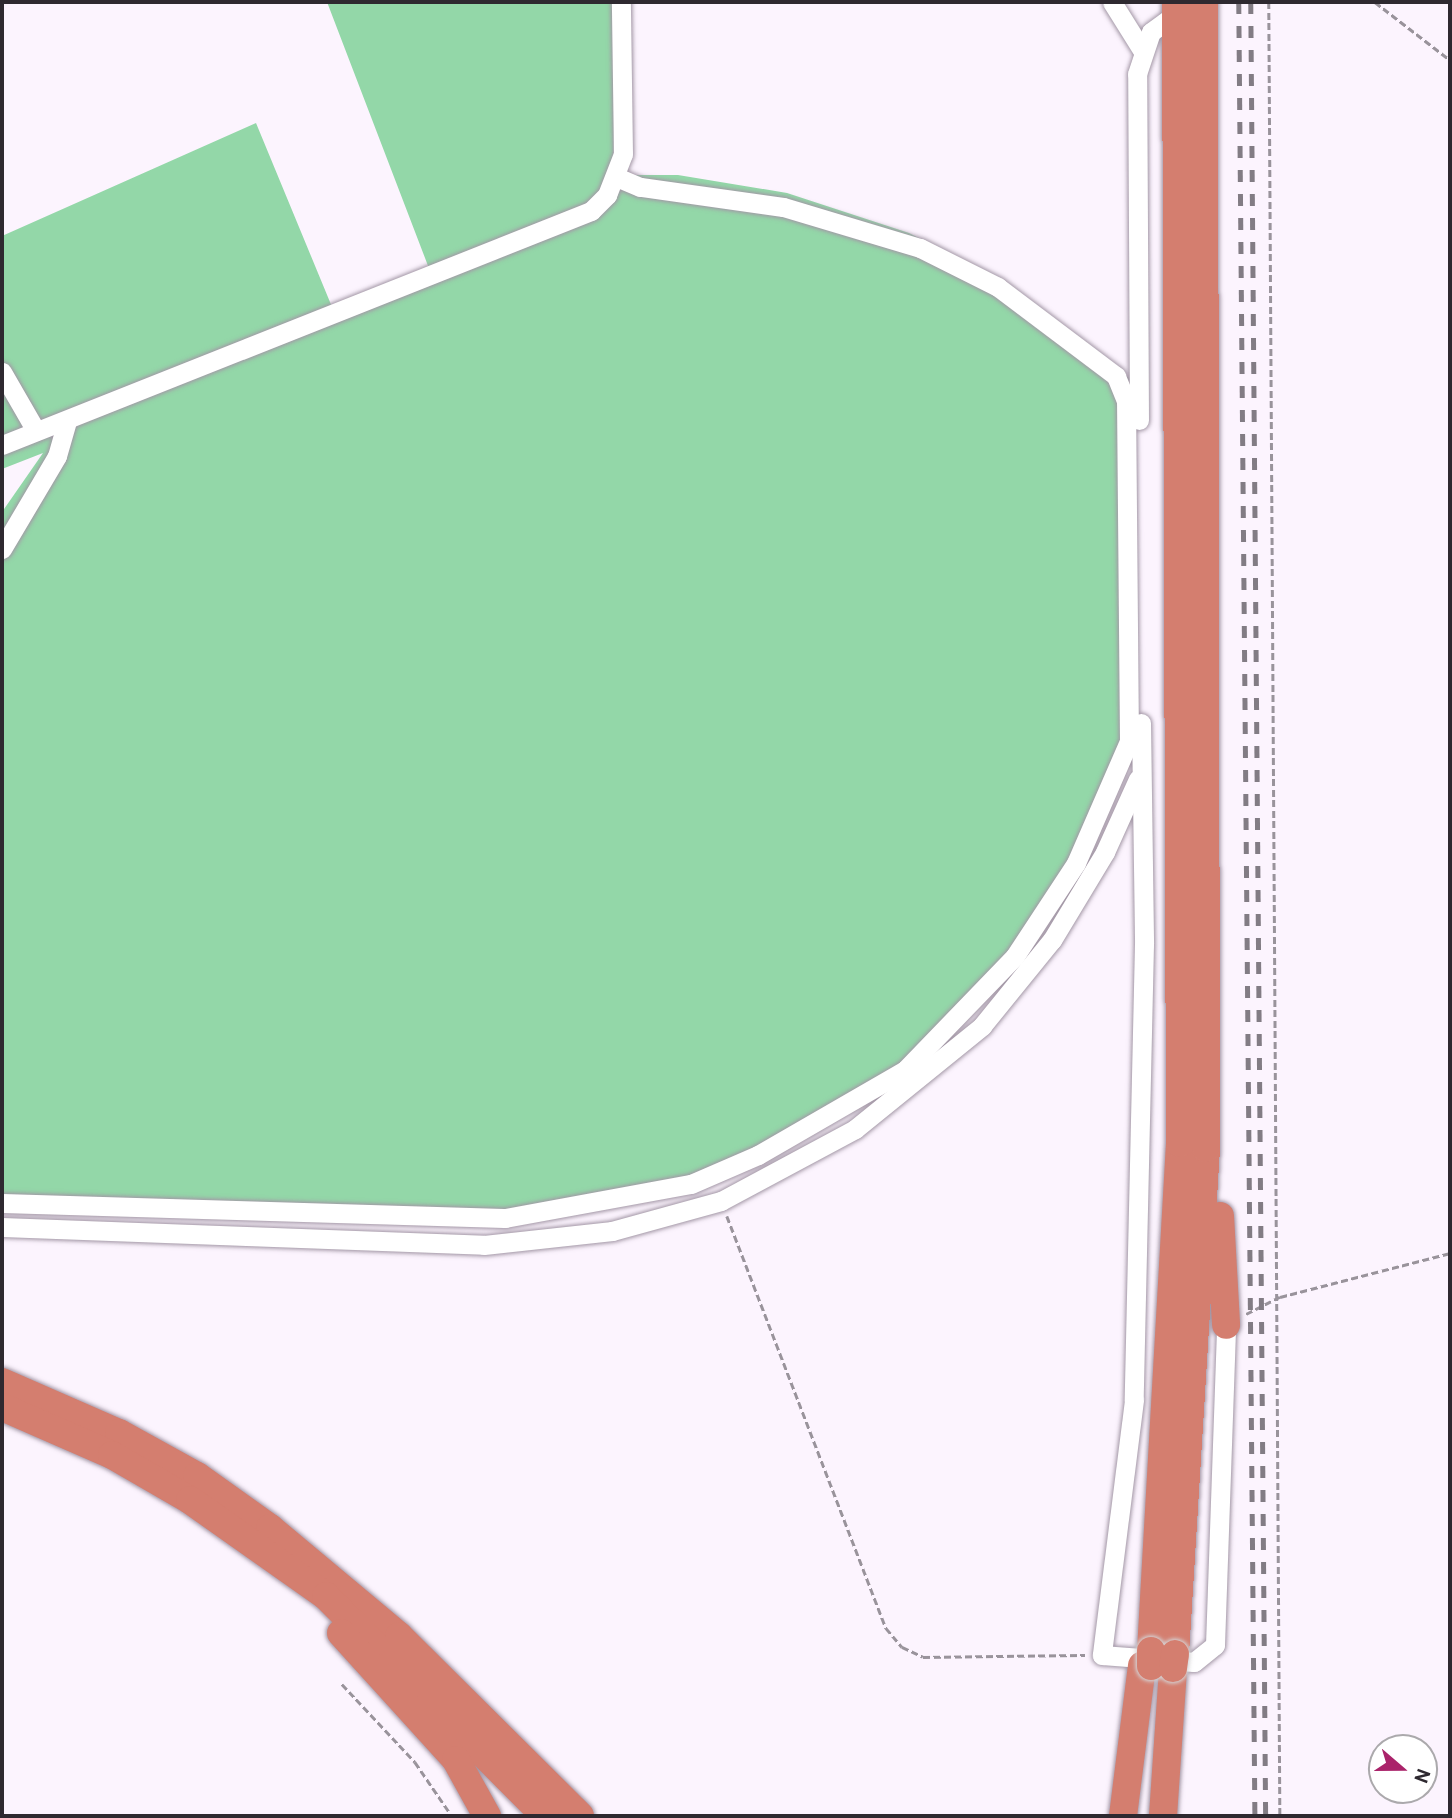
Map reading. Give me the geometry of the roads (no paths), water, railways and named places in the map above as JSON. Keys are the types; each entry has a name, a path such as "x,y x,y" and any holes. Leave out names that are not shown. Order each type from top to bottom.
{"highway":[{"path":"1135,1816 1199,1351 1209,938 1204,2"},
{"path":"1163,1816 1167,1731 1156,1659 1158,1540 1180,1156 1183,939 1176,8"},
{"path":"1209,938 1226,1325"},
{"path":"2,1382 119,1433 197,1476 270,1528 399,1636 580,1816"},
{"path":"2,1407 112,1455 259,1548 326,1596 545,1816"},
{"path":"259,1548 456,1760 487,1816"},
{"path":"1123,1816 1156,1659"},
{"path":"1154,1816 1167,1731"},
{"path":"537,1771 588,1816"}],"street":[{"path":"2,445 566,225 591,211 617,177 623,154 621,2"},
{"path":"1112,2 1142,50"},
{"path":"1176,8 1151,32 1142,50 1141,771 1144,943 1134,1401 1102,1655 1194,1662 1215,1645 1226,1325"},
{"path":"2,1203 505,1218 691,1184 758,1155 905,1070 1015,956 1076,863 1129,741 1126,401 1116,376 998,287 920,248 783,207 640,187 617,177"},
{"path":"2,372 36,431"},
{"path":"2,549 57,456 67,420"},
{"path":"2,1227 495,1244 612,1231 721,1201 855,1129 982,1026 1065,919 1141,771"}],"railway":[{"path":"1239,2 1255,1816"},
{"path":"1251,2 1266,1816"}]}
